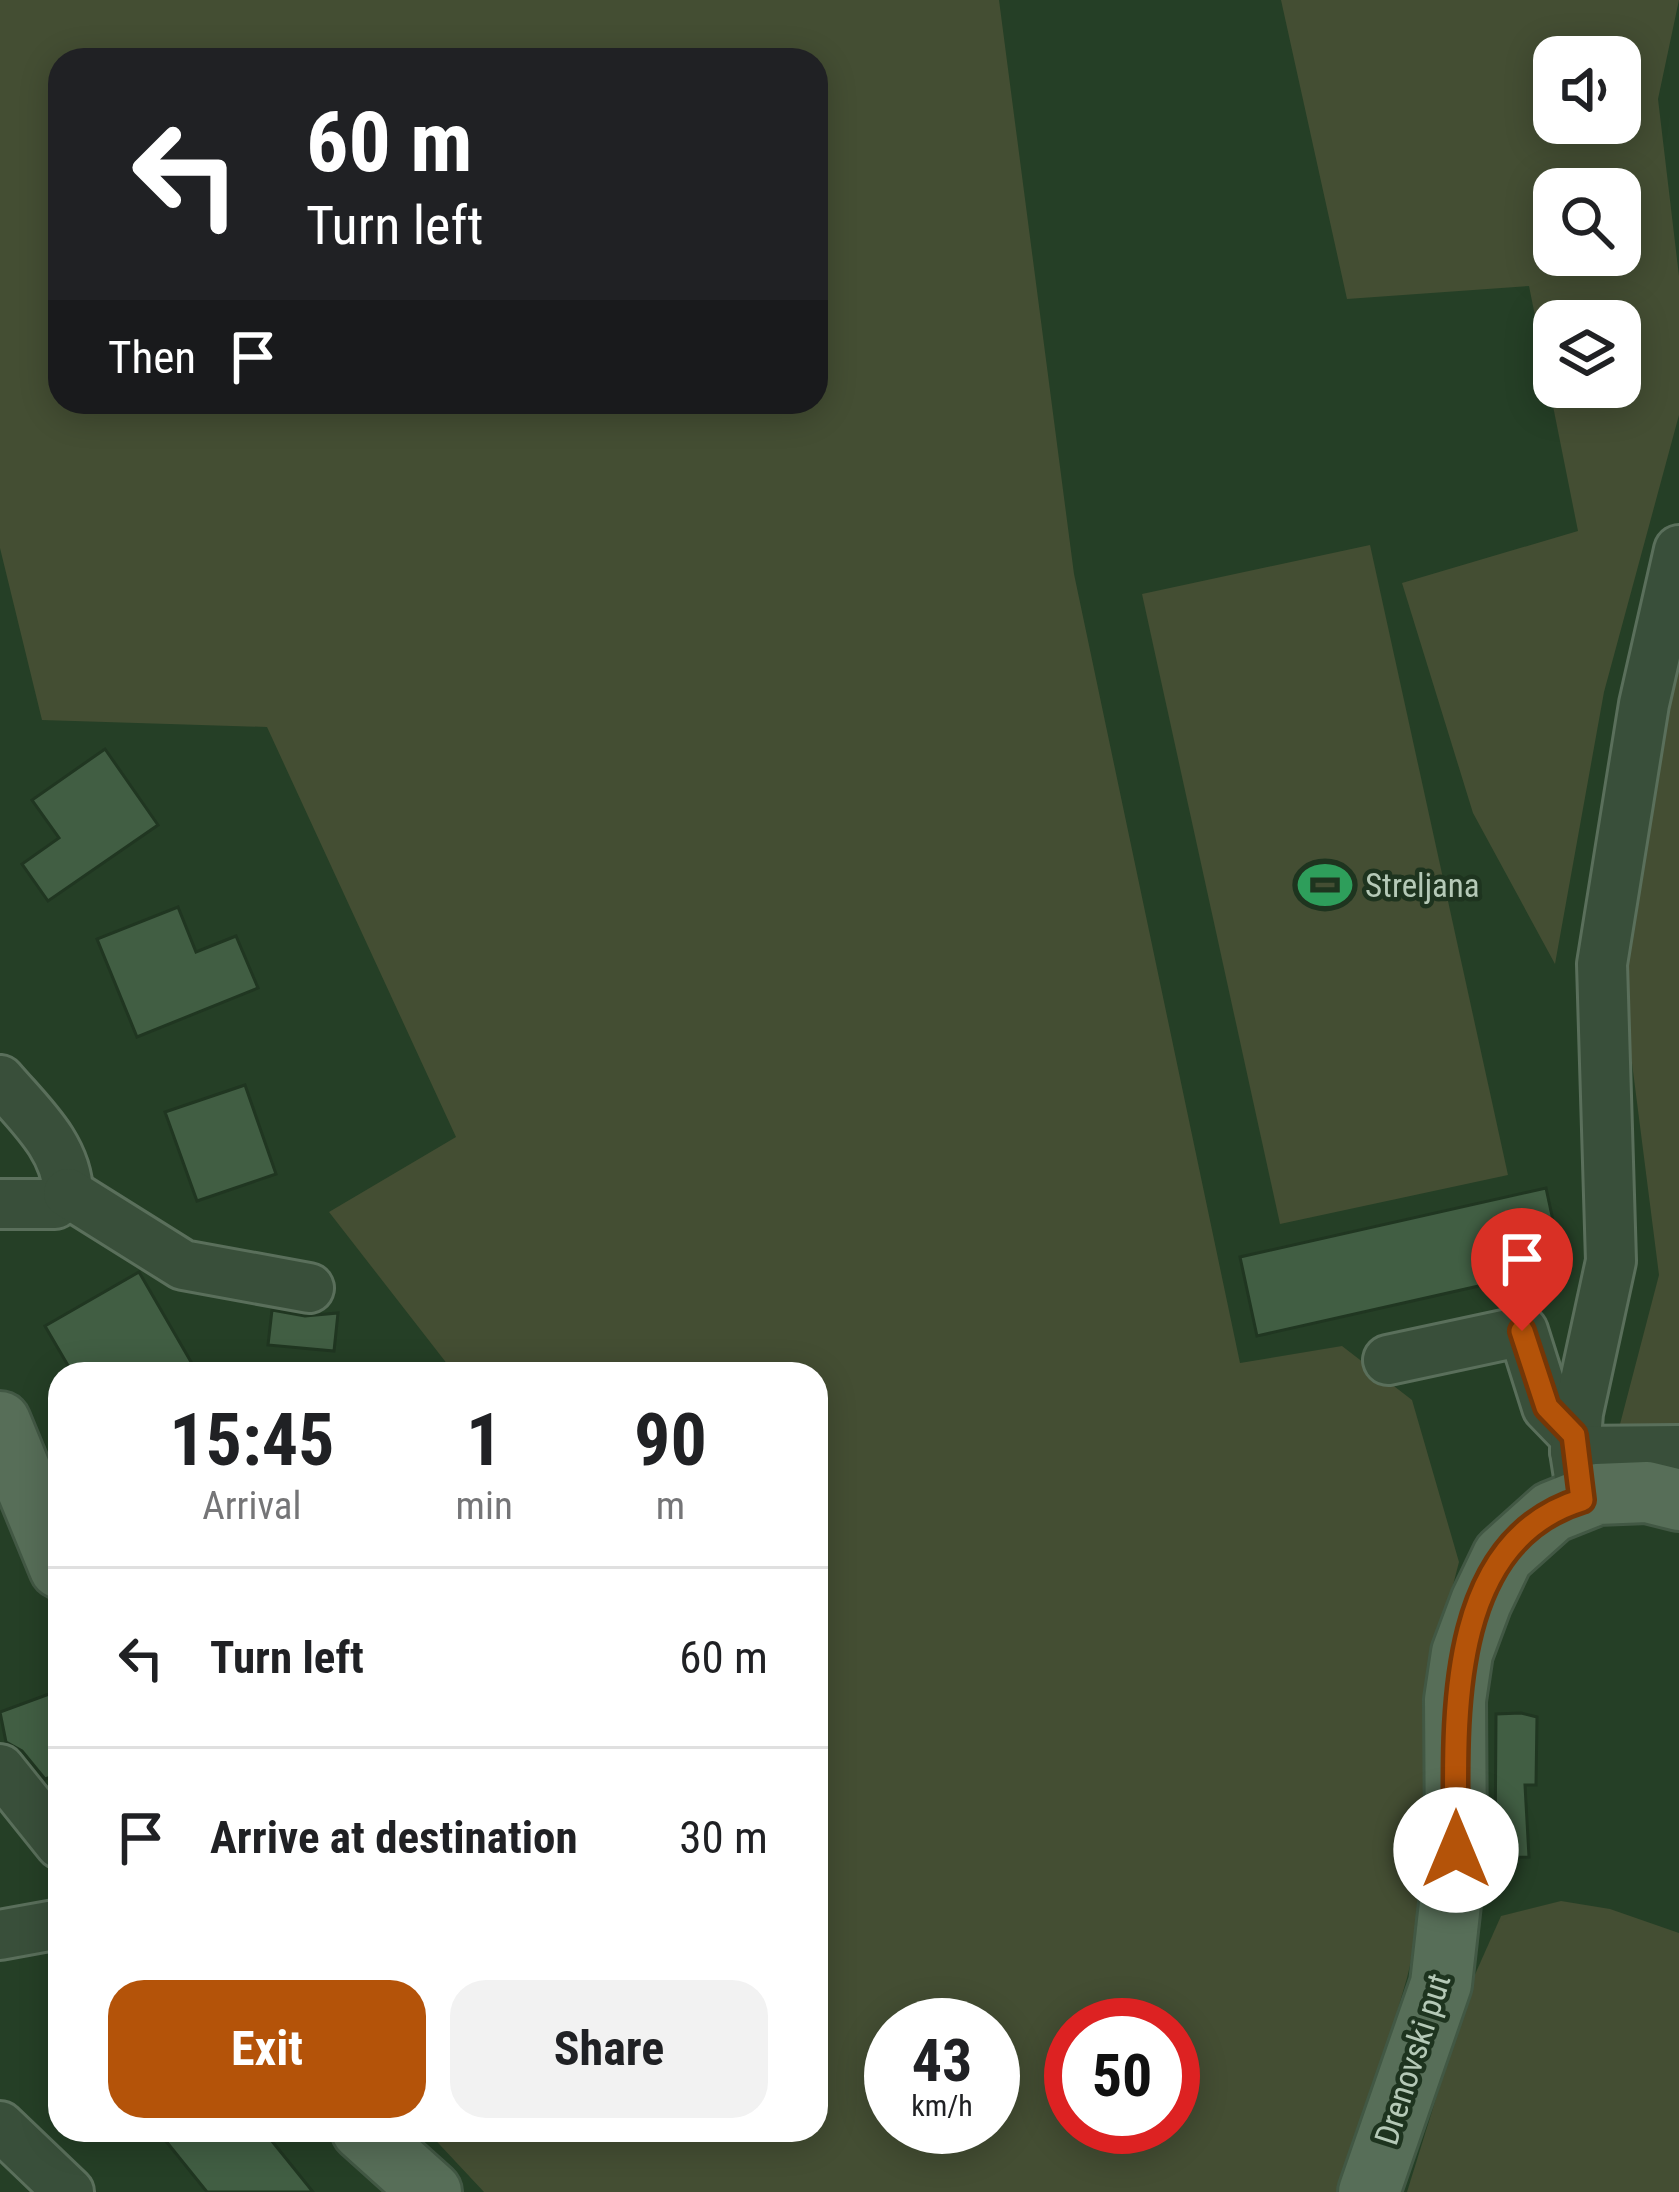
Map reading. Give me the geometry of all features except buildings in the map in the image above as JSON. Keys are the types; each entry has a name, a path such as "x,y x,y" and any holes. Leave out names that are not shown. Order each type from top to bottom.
{"main road":[{"path":"0,1422 48,1539"},
{"name":"Drenovski put","path":"1369,2192 1441,1984 1456,1850 1455,1700 1462,1653 1503,1556 1552,1512 1577,1462 1634,1492 1679,1500"},
{"path":"375,2142 431,2192"}],"street":[{"path":"1577,1462 1611,1261 1602,964 1644,704 1679,550"},
{"path":"0,1080 68,1168 68,1193 55,1204 0,1204"},
{"path":"68,1193 183,1265 309,1288"},
{"path":"1388,1360 1522,1331 1547,1407 1577,1462"},
{"path":"1577,1462 1679,1450"},
{"path":"0,1769 48,1829"},
{"path":"0,1935 48,1926"},
{"path":"0,2126 69,2192"}],"green space":[{"path":"0,0 999,0 1074,574 1240,1363 1342,1346 1412,1400 1459,1562 1439,1639 1445,1819 1407,1978 1344,2192 484,2192 437,2142 828,2142 828,1362 446,1362 329,1212 456,1137 267,727 42,720 0,548"},
{"path":"1281,0 1679,0 1658,99 1679,276 1679,415 1604,692 1555,964 1473,813 1402,583 1578,531 1553,408 1641,408 1641,300 1533,300 1533,306 1529,286 1347,299"},
{"name":"Streljana","path":"1370,545 1508,1175 1280,1224 1142,594"},
{"path":"1679,628 1679,1429 1619,1428 1659,1275 1620,969"},
{"path":"1561,1901 1610,1909 1679,1933 1679,2192 1407,2192 1473,1979 1501,1916"}],"place":[{"name":"Streljana","path":"1325,885"}],"route":[{"path":"1456,1850 1455,1700 1462,1653 1480,1602 1503,1556 1528,1529 1552,1512 1582,1500 1574,1435 1547,1407 1522,1331"}]}
